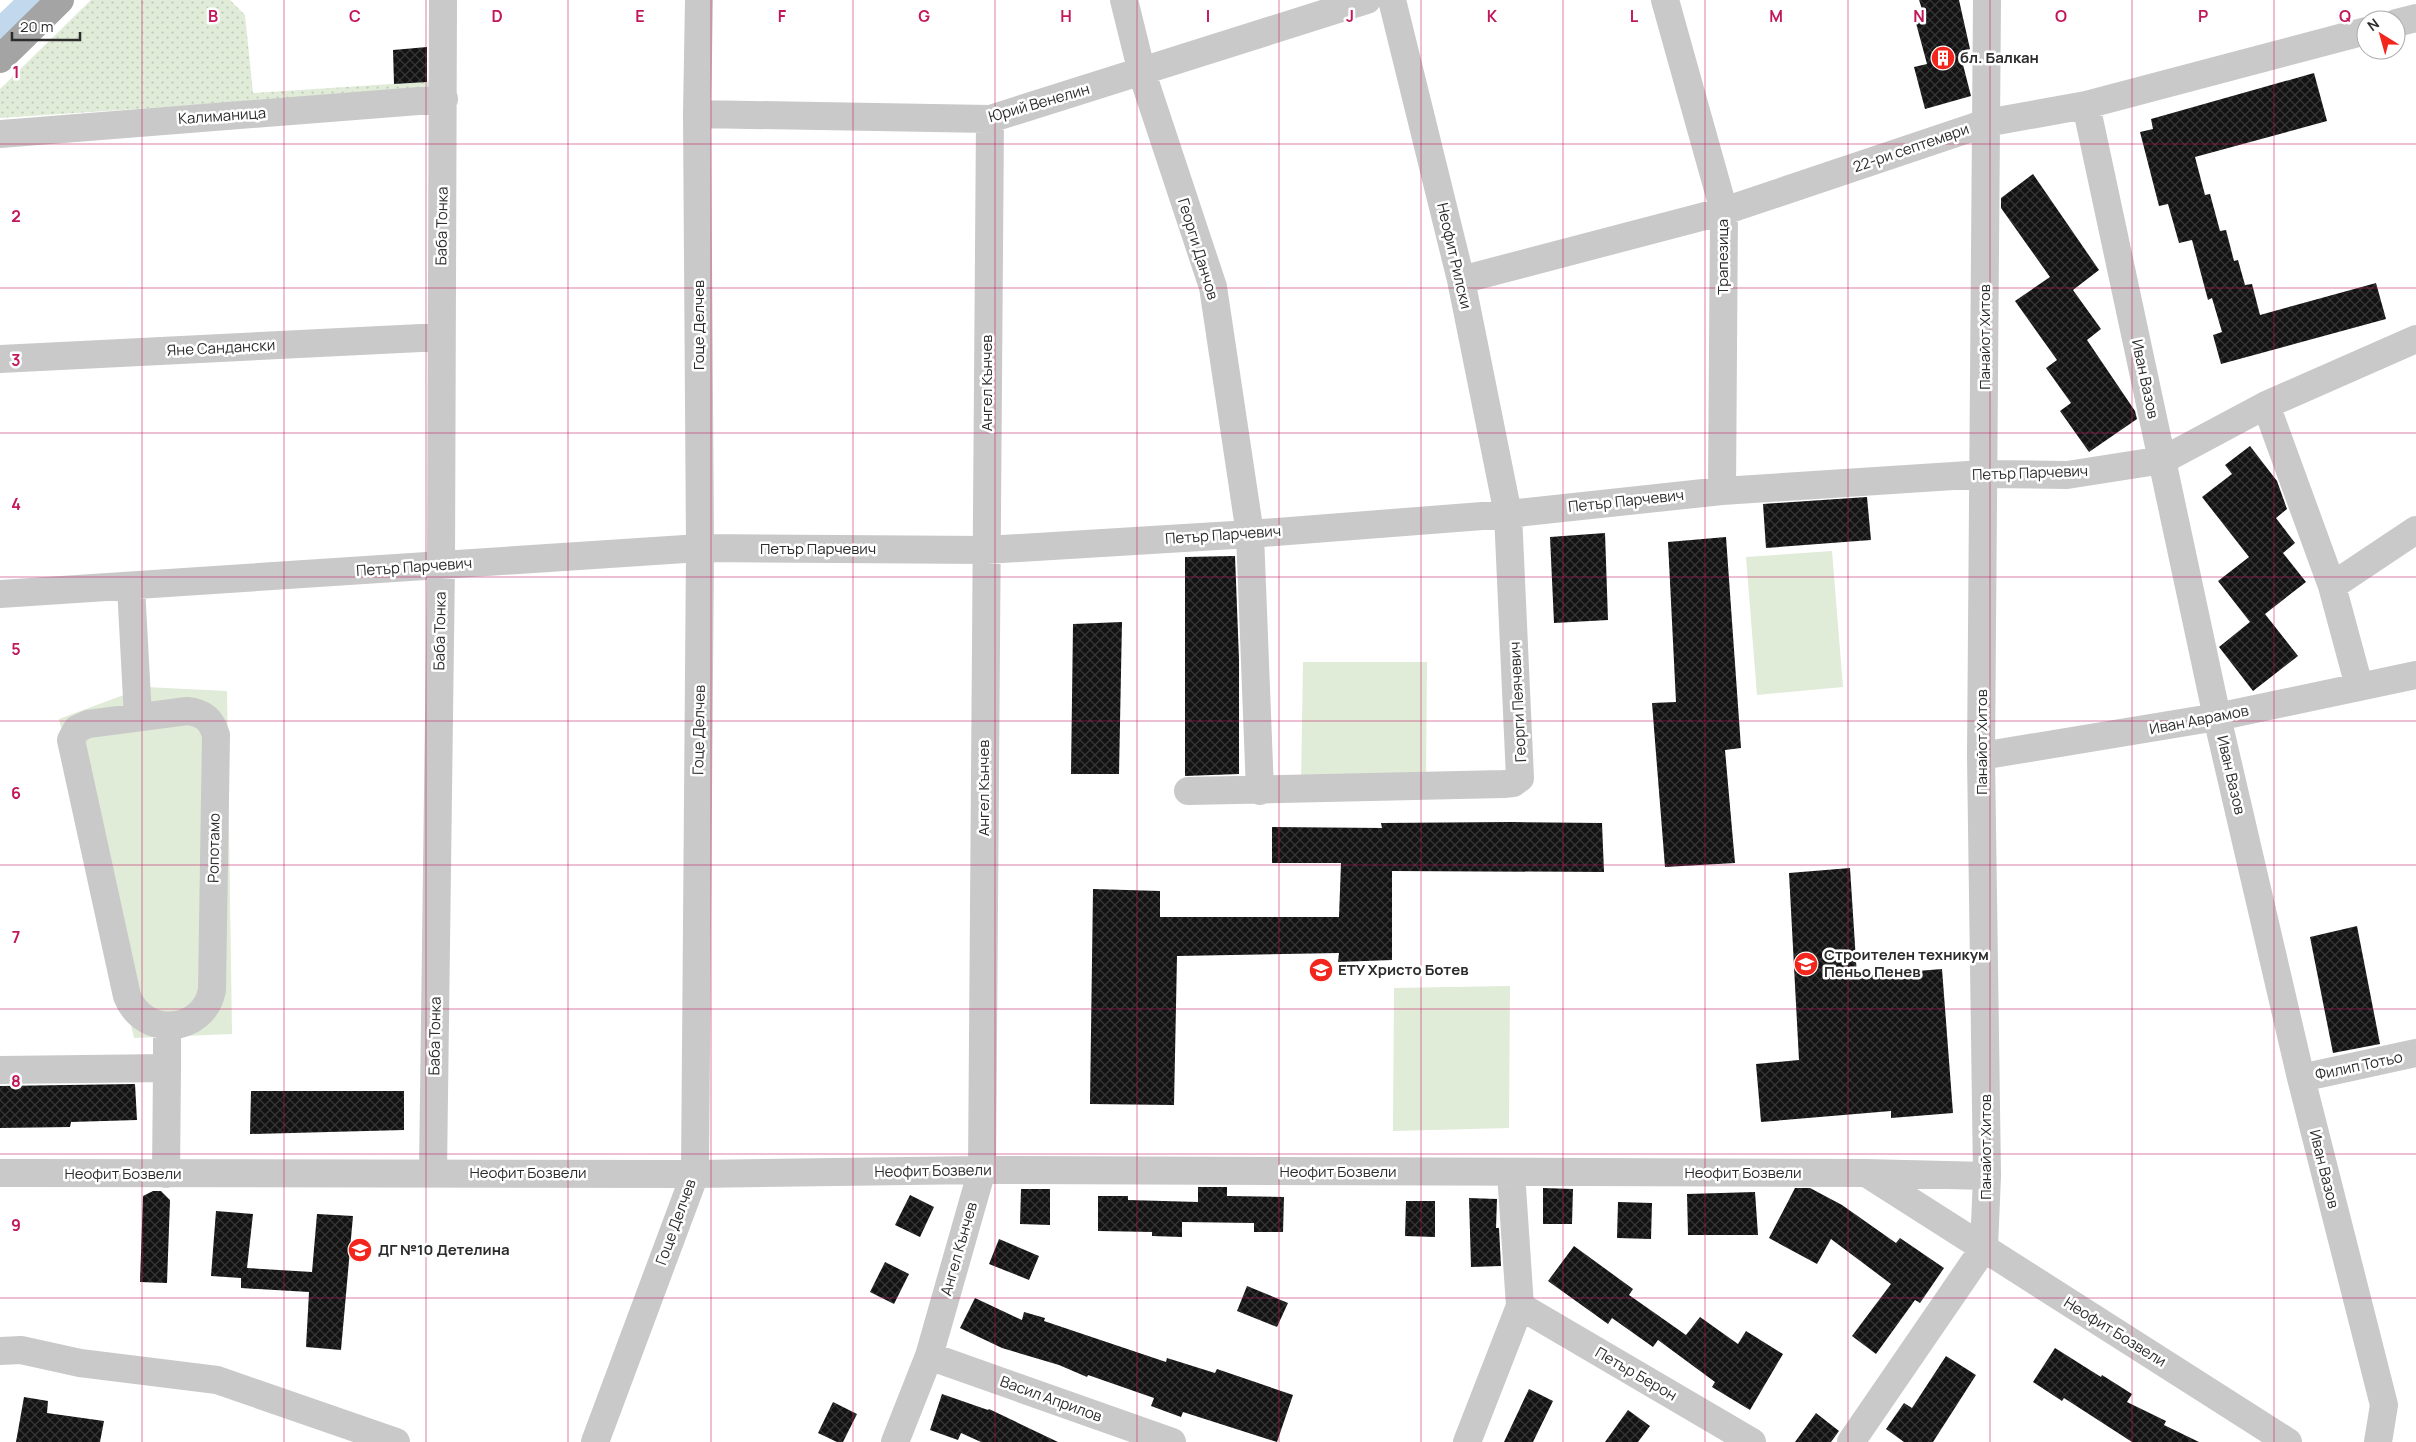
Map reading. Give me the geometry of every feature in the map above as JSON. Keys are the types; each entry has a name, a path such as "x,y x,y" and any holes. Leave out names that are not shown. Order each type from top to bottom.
{"main road":[{"path":"0,58 60,0"}],"street":[{"name":"Баба Тонка","path":"433,1172 441,566 443,0"},
{"name":"Гоце Делчев","path":"595,1442 694,1174 700,548 697,114 700,0"},
{"name":"Георги Данчов","path":"1124,0 1142,73 1213,287 1250,534"},
{"name":"Юрий Венелин","path":"697,114 990,119 1142,73 1367,0"},
{"name":"Неофит Рилски","path":"1392,0 1461,280 1508,514"},
{"name":"Трапезица","path":"1666,0 1724,211 1722,491"},
{"name":"Панайот Хитов","path":"1984,1248 1987,1176 1981,756 1987,0"},
{"name":"22-ри септември","path":"1461,280 1724,211 1986,123 2086,105 2356,34"},
{"name":"Калиманица","path":"0,134 444,99"},
{"name":"Иван Вазов","path":"2086,105 2217,717 2301,1078 2384,1405 2378,1442"},
{"name":"Ангел Кънчев","path":"895,1442 929,1356 982,1170 990,119"},
{"name":"Яне Сандански","path":"0,359 442,337"},
{"name":"Петър Парчевич","path":"0,594 700,548 986,550 1250,534 1508,514 1722,491 1984,474 2067,475 2163,460 2266,405 2416,339"},
{"path":"2266,405 2332,586 2359,686"},
{"name":"Георги Пеячевич","path":"1188,791 1260,791 1504,784 1513,783 1520,778 1508,514"},
{"path":"2332,586 2416,530"},
{"path":"1250,534 1260,791"},
{"path":"131,586 138,717"},
{"name":"Иван Аврамов","path":"1981,756 2217,717 2416,675"},
{"name":"Ропотамо","path":"197,712 209,720 216,735 212,990 210,1000 198,1015 167,1026 147,1021 138,1014 127,996 71,746 73,733 81,726 138,717 197,712"},
{"path":"166,1174 167,1026"},
{"name":"Филип Тотьо","path":"2301,1078 2416,1053"},
{"path":"0,1070 167,1068"},
{"name":"Неофит Бозвели","path":"0,1173 433,1172 694,1174 982,1170 1987,1176"},
{"path":"1467,1442 1520,1306 1511,1173"},
{"name":"Неофит Бозвели","path":"1866,1174 2288,1442"},
{"path":"1851,1442 1984,1248"},
{"name":"Петър Берон","path":"1520,1306 1752,1442"},
{"path":"0,1351 21,1350 80,1363 217,1380 396,1442"},
{"name":"Васил Априлов","path":"929,1356 1172,1442"}],"green space":[{"path":"91,0 230,0 245,15 253,93 437,81 437,89 0,118 0,89"},
{"path":"1832,551 1843,687 1757,695 1746,557"},
{"path":"1303,662 1427,662 1426,783 1301,785"},
{"path":"145,687 227,691 232,1034 134,1038 59,719"},
{"path":"1510,986 1509,1128 1393,1131 1394,988"}],"building":[{"name":"бл. Балкан","path":"1919,0 1959,0 1970,49 1960,53 1971,96 1925,109 1914,67 1927,64 1913,12 1922,9"},
{"path":"427,47 427,82 394,84 393,50"},
{"path":"2314,73 2327,121 2195,157 2205,195 2210,194 2220,231 2226,230 2234,261 2238,260 2245,285 2252,284 2260,315 2376,283 2386,319 2221,364 2213,335 2222,332 2212,298 2208,300 2192,240 2179,243 2168,204 2159,206 2140,132 2153,129 2151,119"},
{"path":"2033,174 2099,270 2073,290 2101,329 2087,340 2135,411 2137,419 2089,452 2060,411 2071,403 2046,368 2057,360 2015,301 2050,277 2001,208 2001,198"},
{"path":"2250,446 2277,481 2287,509 2276,518 2295,543 2283,553 2306,582 2265,614 2298,656 2253,691 2219,647 2250,622 2218,581 2249,557 2202,497 2232,474 2225,465"},
{"path":"1867,497 1871,540 1766,548 1763,504"},
{"path":"1605,533 1608,620 1554,623 1550,537"},
{"path":"1726,537 1741,748 1725,750 1735,863 1665,867 1652,703 1676,702 1668,542"},
{"path":"1235,556 1239,659 1239,774 1185,776 1185,557"},
{"path":"1122,622 1119,774 1071,774 1073,624"},
{"path":"1381,823 1602,823 1604,872 1392,871 1392,960 1338,962 1339,953 1177,956 1174,1105 1090,1104 1093,889 1160,891 1160,917 1339,917 1341,863 1272,863 1272,827 1382,828"},
{"path":"1850,868 1857,976 1942,969 1953,1113 1891,1118 1891,1111 1761,1122 1756,1064 1799,1060 1789,873"},
{"path":"2357,926 2380,1044 2333,1053 2310,937"},
{"path":"135,1084 137,1120 71,1122 70,1127 0,1128 0,1086"},
{"path":"251,1091 404,1091 404,1130 250,1134"},
{"path":"1198,1187 1227,1187 1227,1196 1284,1197 1283,1232 1254,1232 1254,1223 1182,1222 1182,1237 1152,1236 1152,1232 1098,1231 1098,1196 1128,1196 1128,1200 1198,1202"},
{"path":"1543,1188 1573,1189 1572,1224 1543,1224"},
{"path":"1795,1188 1810,1188 1842,1205 1896,1243 1900,1238 1944,1268 1920,1303 1915,1300 1876,1354 1852,1336 1891,1284 1831,1239 1817,1264 1769,1238"},
{"path":"1021,1189 1050,1189 1050,1225 1020,1224"},
{"path":"153,1191 161,1191 170,1200 167,1283 140,1282 143,1196"},
{"path":"1755,1192 1758,1235 1688,1235 1687,1194"},
{"path":"910,1195 934,1207 920,1237 895,1225"},
{"path":"1469,1198 1497,1199 1496,1228 1499,1228 1501,1266 1471,1267"},
{"path":"1406,1201 1435,1201 1435,1237 1405,1236"},
{"path":"1618,1202 1652,1203 1651,1239 1617,1238"},
{"path":"216,1211 253,1214 247,1268 312,1272 317,1214 353,1216 341,1350 306,1347 309,1292 241,1288 241,1278 211,1276"},
{"path":"999,1239 1039,1256 1029,1280 989,1264"},
{"path":"1574,1246 1633,1289 1629,1295 1686,1335 1700,1317 1738,1344 1746,1331 1783,1354 1750,1410 1712,1387 1715,1382 1658,1340 1653,1347 1612,1318 1608,1324 1548,1281"},
{"path":"885,1262 909,1274 894,1304 870,1292"},
{"path":"1247,1286 1288,1303 1277,1327 1237,1311"},
{"path":"975,1298 1022,1320 1024,1312 1045,1318 1044,1321 1166,1362 1167,1358 1215,1373 1217,1369 1293,1395 1277,1442 1183,1412 1181,1417 1151,1406 1154,1398 1088,1375 1087,1377 1059,1365 1002,1348 960,1328"},
{"path":"2055,1348 2132,1394 2127,1402 2166,1421 2164,1425 2199,1442 2132,1442 2064,1398 2062,1401 2033,1382"},
{"path":"1946,1356 1976,1375 1933,1442 1904,1442 1886,1429 1904,1403 1912,1408"},
{"path":"1529,1389 1553,1401 1533,1442 1504,1442"},
{"path":"942,1394 989,1409 1058,1442 981,1442 961,1433 958,1440 930,1430"},
{"path":"24,1397 48,1401 47,1413 104,1421 100,1442 16,1442"},
{"path":"833,1402 857,1414 843,1442 837,1442 818,1433"},
{"path":"1628,1410 1650,1426 1638,1442 1605,1442"},
{"path":"1816,1413 1839,1431 1831,1442 1795,1442"}],"waterway":[{"path":"0,30 31,0"}],"place":[{"name":"бл. Балкан","path":"1943,58"},
{"name":"Строителен техникум Пеньо Пенев","path":"1806,964"},
{"name":"ЕТУ Христо Ботев","path":"1321,970"},
{"name":"ДГ №10 Детелина","path":"360,1250"}]}
